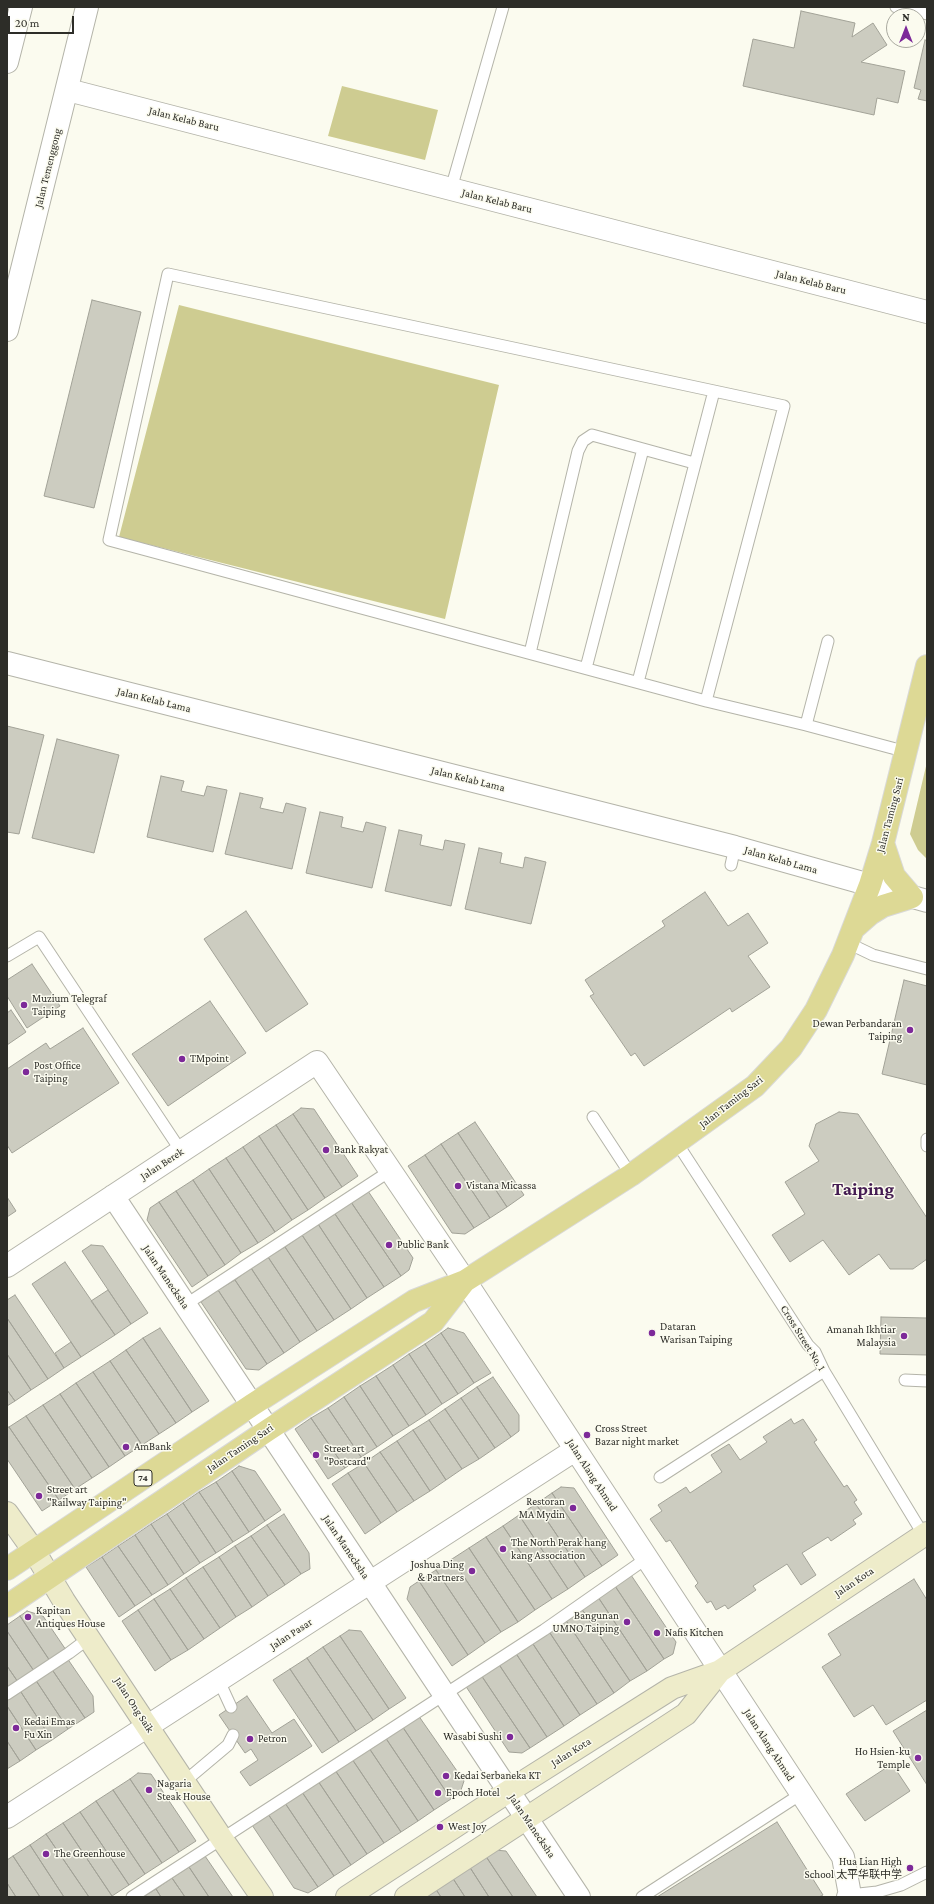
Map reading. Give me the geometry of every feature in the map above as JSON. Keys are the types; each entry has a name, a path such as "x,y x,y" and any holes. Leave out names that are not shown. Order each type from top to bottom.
{"main road":[{"name":"Jalan Taming Sari","path":"7,1569 252,1405 414,1301 465,1281 631,1175 755,1086 791,1048 816,1010 828,989 850,936 870,885 883,843 907,752 927,666"},
{"path":"883,843 894,876 919,899"},
{"path":"850,936 870,914 884,906 919,899"},
{"name":"Jalan Taming Sari","path":"7,1606 268,1430 433,1322 465,1281"},
{"name":"Jalan Ong Saik","path":"7,1513 34,1551 89,1638 262,1897"},
{"name":"Jalan Kota","path":"347,1897 672,1688 720,1671 926,1536"},
{"name":"Jalan Kota","path":"406,1897 686,1714 720,1671"}],"street":[{"path":"7,62 21,7"},
{"name":"Jalan Temenggong","path":"7,330 68,90 87,7"},
{"name":"Jalan Kelab Baru","path":"68,90 927,312"},
{"name":"Jalan Kelab Lama","path":"7,663 733,856 870,885 919,899"},
{"name":"Jalan Berek","path":"7,1266 317,1062"},
{"name":"Jalan Alang Ahmad","path":"317,1062 465,1281 843,1857 849,1896"},
{"name":"Jalan Manecksha","path":"113,1196 579,1897"},
{"name":"Jalan Pasar","path":"7,1817 575,1450"}],"lane":[{"path":"451,189 503,7"},
{"path":"896,7 927,14"},
{"path":"706,700 784,406 168,274 109,540 638,682 706,700 806,725 907,752"},
{"path":"638,682 714,391"},
{"path":"530,653 578,452 583,441 592,435 694,463"},
{"path":"586,668 643,449"},
{"path":"806,725 828,641"},
{"path":"7,956 39,936 181,1151"},
{"path":"850,936 873,955 927,969"},
{"path":"593,1117 631,1175"},
{"path":"927,1139 927,1146"},
{"name":"Cross Street No. 1","path":"677,1143 808,1345 815,1352 824,1371 926,1536"},
{"path":"185,1305 390,1171"},
{"path":"660,1477 824,1371"},
{"path":"905,1380 927,1381"},
{"path":"132,1897 544,1630 647,1558"},
{"path":"7,1694 89,1638"},
{"path":"218,1681 231,1706"},
{"path":"184,1782 228,1745 233,1735"},
{"path":"642,1897 801,1794"},
{"path":"849,1896 877,1892 901,1885 927,1872"}],"shaded area":[{"path":"342,86 438,110 425,160 328,136"},
{"path":"179,305 499,385 445,619 119,537"},
{"path":"927,762 927,859 918,850 910,834"}],"building":[{"path":"801,11 855,23 852,37 873,23 886,46 861,62 905,71 898,103 877,98 874,115 743,86 753,39 794,48"},
{"path":"926,40 927,101 918,99 921,90 914,88 923,48 926,48"},
{"path":"92,300 141,312 94,508 44,496"},
{"path":"7,726 44,735 19,834 7,832"},
{"path":"57,739 119,755 94,853 32,838"},
{"path":"161,776 184,781 181,791 204,796 207,786 227,790 213,852 147,837"},
{"path":"240,793 263,798 260,808 283,813 286,803 306,808 292,869 225,854"},
{"path":"320,812 343,817 341,827 363,832 366,822 386,827 372,888 306,873"},
{"path":"399,830 422,835 420,845 443,850 445,840 465,844 451,906 385,891"},
{"path":"479,848 502,853 500,863 523,868 525,857 546,862 531,924 465,909"},
{"path":"705,892 728,926 748,913 768,943 748,956 770,987 732,1012 730,1008 644,1066 635,1053 631,1056 590,996 594,994 585,980 665,926 662,921"},
{"path":"246,911 308,1004 266,1032 204,939"},
{"path":"32,964 60,1006 27,1028 7,996 7,980"},
{"name":"Dewan Perbandaran Taiping","path":"904,980 927,986 927,1085 882,1074"},
{"path":"210,1001 246,1053 168,1106 132,1054"},
{"path":"11,1010 26,1032 7,1045 7,1013"},
{"path":"83,1028 119,1083 12,1153 7,1145 7,1069 46,1043 50,1049"},
{"path":"301,1108 314,1109 358,1176 342,1187 293,1114"},
{"path":"839,1112 858,1114 927,1218 927,1259 913,1269 890,1269 879,1254 849,1275 823,1240 790,1262 772,1235 805,1214 785,1182 819,1161 809,1146 816,1124"},
{"path":"293,1114 342,1187 325,1198 276,1125"},
{"path":"475,1122 524,1195 507,1207 458,1133"},
{"path":"276,1125 325,1198 308,1210 259,1136"},
{"path":"458,1133 507,1207 490,1218 441,1144"},
{"path":"259,1136 308,1210 292,1220 243,1147"},
{"name":"Vistana Micassa","path":"441,1144 490,1218 474,1228 425,1155"},
{"path":"243,1147 292,1220 275,1232 226,1158"},
{"name":"Vistana Micassa","path":"425,1155 474,1228 465,1234 452,1233 408,1166"},
{"path":"226,1158 275,1232 258,1243 209,1169"},
{"path":"209,1169 258,1243 241,1253 193,1180"},
{"path":"193,1180 241,1253 225,1265 176,1191"},
{"path":"176,1191 225,1265 208,1276 159,1202"},
{"path":"368,1191 413,1258 409,1270 401,1276 351,1202"},
{"path":"7,1197 16,1211 7,1217"},
{"path":"159,1202 208,1276 192,1287 147,1220 150,1208"},
{"path":"351,1202 401,1276 384,1287 335,1214"},
{"path":"335,1214 384,1287 367,1298 318,1224"},
{"path":"318,1224 367,1298 351,1309 302,1235"},
{"path":"302,1235 351,1309 334,1320 285,1247"},
{"path":"91,1245 103,1246 148,1313 131,1324 82,1251"},
{"path":"285,1247 334,1320 317,1331 268,1257"},
{"path":"268,1257 317,1331 300,1342 251,1268"},
{"path":"65,1262 115,1335 81,1357 32,1284"},
{"path":"251,1268 300,1342 284,1353 235,1280"},
{"path":"235,1280 284,1353 267,1364 218,1290"},
{"path":"108,1290 131,1324 115,1335 91,1301"},
{"path":"218,1290 267,1364 259,1370 246,1369 201,1302"},
{"path":"15,1295 64,1368 48,1379 7,1318 7,1300"},
{"name":"Amanah Ikhtiar Malaysia","path":"881,1317 927,1318 927,1355 880,1354"},
{"path":"7,1318 48,1379 31,1390 7,1354"},
{"path":"160,1328 209,1401 192,1412 143,1338"},
{"path":"448,1328 464,1333 491,1373 474,1383 441,1333"},
{"path":"441,1333 474,1383 458,1394 425,1344"},
{"path":"143,1338 192,1412 176,1423 126,1350"},
{"path":"71,1342 81,1357 64,1368 55,1353"},
{"path":"425,1344 458,1394 442,1404 409,1354"},
{"path":"126,1350 176,1423 159,1434 110,1361"},
{"path":"7,1354 31,1390 15,1401 7,1390"},
{"path":"409,1354 442,1404 426,1415 393,1365"},
{"path":"110,1361 159,1434 142,1445 93,1372"},
{"path":"393,1365 426,1415 409,1426 376,1376"},
{"path":"93,1372 142,1445 125,1456 76,1383"},
{"path":"376,1376 409,1426 393,1436 360,1386"},
{"path":"493,1377 519,1415 519,1431 511,1437 477,1387"},
{"path":"76,1383 125,1456 109,1467 60,1394"},
{"path":"360,1386 393,1436 377,1447 344,1397"},
{"path":"477,1387 511,1437 495,1448 461,1398"},
{"path":"7,1390 15,1401 7,1406"},
{"path":"60,1394 109,1467 92,1478 43,1405"},
{"path":"344,1397 377,1447 361,1457 328,1408"},
{"path":"461,1398 495,1448 479,1459 445,1409"},
{"path":"43,1405 92,1478 75,1489 26,1416"},
{"path":"328,1408 361,1457 345,1468 311,1418"},
{"path":"445,1409 479,1459 462,1469 429,1420"},
{"path":"26,1416 75,1489 59,1500 9,1427"},
{"path":"311,1418 345,1468 328,1479 295,1429"},
{"path":"791,1419 794,1424 803,1419 817,1440 814,1442 844,1487 847,1485 857,1500 854,1502 862,1514 853,1520 856,1524 831,1541 828,1537 802,1553 816,1575 801,1585 787,1564 753,1586 756,1590 728,1609 725,1605 716,1610 711,1601 707,1603 695,1586 698,1583 670,1540 666,1542 650,1519 662,1511 658,1505 686,1487 690,1493 722,1472 711,1455 729,1444 740,1460 767,1442 763,1437"},
{"path":"429,1420 462,1469 446,1480 413,1430"},
{"path":"9,1427 59,1500 42,1511 7,1459 7,1428"},
{"path":"413,1430 446,1480 430,1491 397,1441"},
{"path":"397,1441 430,1491 414,1501 380,1452"},
{"path":"380,1452 414,1501 397,1512 364,1463"},
{"path":"364,1463 397,1512 381,1523 348,1473"},
{"path":"239,1466 255,1471 281,1510 265,1521 232,1471"},
{"path":"232,1471 265,1521 249,1532 216,1482"},
{"path":"348,1473 381,1523 365,1534 332,1484"},
{"path":"216,1482 249,1532 233,1542 199,1492"},
{"path":"561,1487 574,1488 618,1555 602,1566 552,1493"},
{"path":"199,1492 233,1542 216,1553 183,1503"},
{"path":"552,1493 602,1566 585,1577 536,1504"},
{"path":"183,1503 216,1553 200,1563 167,1514"},
{"path":"536,1504 585,1577 568,1589 519,1515"},
{"path":"167,1514 200,1563 184,1574 151,1524"},
{"path":"284,1514 309,1553 310,1569 301,1574 267,1525"},
{"path":"519,1515 568,1589 552,1599 503,1526"},
{"path":"151,1524 184,1574 168,1585 135,1535"},
{"path":"267,1525 301,1574 285,1585 251,1536"},
{"path":"503,1526 552,1599 535,1610 486,1537"},
{"path":"135,1535 168,1585 152,1595 118,1546"},
{"path":"251,1536 285,1585 268,1596 235,1546"},
{"path":"486,1537 535,1610 518,1622 469,1548"},
{"path":"118,1546 152,1595 135,1606 102,1557"},
{"path":"235,1546 268,1596 252,1607 219,1557"},
{"path":"469,1548 518,1622 501,1632 452,1559"},
{"path":"102,1557 135,1606 119,1617 86,1567"},
{"path":"219,1557 252,1607 236,1617 203,1567"},
{"path":"452,1559 501,1632 485,1643 436,1570"},
{"path":"203,1567 236,1617 220,1628 186,1578"},
{"path":"436,1570 485,1643 468,1655 419,1581"},
{"path":"631,1575 676,1642 673,1654 664,1659 615,1586"},
{"path":"186,1578 220,1628 204,1639 170,1589"},
{"path":"914,1579 927,1600 927,1700 886,1725 873,1705 854,1717 822,1667 841,1655 828,1634"},
{"path":"419,1581 468,1655 452,1666 407,1599 410,1587"},
{"path":"615,1586 664,1659 647,1671 598,1597"},
{"path":"170,1589 204,1639 188,1650 154,1599"},
{"path":"598,1597 647,1671 630,1681 581,1608"},
{"path":"154,1599 188,1650 171,1660 138,1610"},
{"path":"581,1608 630,1681 614,1693 565,1619"},
{"path":"138,1610 171,1660 155,1671 122,1621"},
{"path":"27,1611 43,1616 66,1650 50,1661 20,1616"},
{"path":"20,1616 50,1661 34,1671 7,1631 7,1625"},
{"path":"565,1619 614,1693 597,1704 548,1630"},
{"path":"349,1630 361,1631 406,1698 389,1709 340,1636"},
{"path":"548,1630 597,1704 580,1715 531,1641"},
{"path":"7,1631 34,1671 18,1682 7,1666"},
{"path":"340,1636 389,1709 373,1720 323,1647"},
{"path":"531,1641 580,1715 564,1726 515,1652"},
{"path":"323,1647 373,1720 356,1731 307,1658"},
{"path":"515,1652 564,1726 547,1737 498,1663"},
{"path":"67,1658 93,1696 94,1712 85,1718 51,1668"},
{"path":"307,1658 356,1731 339,1742 290,1669"},
{"path":"498,1663 547,1737 530,1748 481,1675"},
{"path":"7,1666 18,1682 7,1689"},
{"path":"51,1668 85,1718 68,1729 35,1679"},
{"path":"290,1669 339,1742 322,1753 273,1680"},
{"path":"481,1675 530,1748 522,1753 509,1752 465,1685"},
{"path":"35,1679 68,1729 52,1740 19,1689"},
{"path":"19,1689 52,1740 36,1750 7,1706 7,1698"},
{"path":"247,1696 272,1733 294,1719 312,1746 250,1786 240,1772 258,1760 251,1749 245,1753 219,1715"},
{"path":"7,1706 36,1750 20,1761 7,1741"},
{"name":"Ho Hsien-ku Temple","path":"927,1710 927,1785 893,1731"},
{"path":"418,1715 464,1781 460,1793 451,1799 402,1726"},
{"path":"402,1726 451,1799 434,1810 385,1737"},
{"path":"385,1737 434,1810 418,1821 369,1748"},
{"path":"7,1741 20,1761 7,1769"},
{"path":"369,1748 418,1821 401,1832 352,1759"},
{"path":"352,1759 401,1832 384,1843 335,1770"},
{"path":"892,1764 910,1791 865,1821 846,1794"},
{"path":"335,1770 384,1843 367,1854 318,1781"},
{"path":"138,1773 151,1774 196,1841 179,1852 130,1779"},
{"path":"130,1779 179,1852 162,1863 113,1790"},
{"path":"318,1781 367,1854 351,1865 302,1792"},
{"path":"113,1790 162,1863 145,1874 96,1801"},
{"path":"302,1792 351,1865 334,1876 285,1803"},
{"path":"96,1801 145,1874 129,1885 80,1812"},
{"path":"285,1803 334,1876 318,1887 268,1814"},
{"path":"80,1812 129,1885 112,1896 63,1823"},
{"path":"268,1814 318,1887 308,1893 294,1888 252,1825"},
{"path":"777,1822 823,1895 819,1897 657,1897"},
{"path":"63,1823 112,1896 111,1897 89,1897 46,1834"},
{"path":"46,1834 89,1897 64,1897 30,1845"},
{"path":"30,1845 64,1897 40,1897 13,1856"},
{"path":"494,1850 506,1851 537,1897 513,1897 485,1855"},
{"path":"485,1855 513,1897 489,1897 469,1866"},
{"path":"13,1856 40,1897 16,1897 7,1883 7,1860"},
{"path":"205,1856 233,1897 209,1897 189,1867"},
{"path":"469,1866 489,1897 465,1897 452,1877"},
{"path":"189,1867 209,1897 185,1897 172,1878"},
{"path":"452,1877 465,1897 441,1897 435,1888"},
{"path":"172,1878 185,1897 161,1897 156,1889"},
{"path":"7,1883 16,1897 7,1897"},
{"path":"435,1888 441,1897 422,1897"},
{"path":"156,1889 161,1897 143,1897"}],"place":[{"name":"Muzium Telegraf Taiping","path":"24,1005"},
{"name":"Dewan Perbandaran Taiping","path":"910,1030"},
{"name":"TMpoint","path":"182,1059"},
{"name":"Post Office Taiping","path":"26,1072"},
{"name":"Bank Rakyat","path":"326,1150"},
{"name":"Vistana Micassa","path":"458,1186"},
{"name":"Public Bank","path":"389,1245"},
{"name":"Dataran Warisan Taiping","path":"652,1333"},
{"name":"Amanah Ikhtiar Malaysia","path":"904,1336"},
{"name":"Cross Street Bazar night market","path":"587,1435"},
{"name":"AmBank","path":"126,1447"},
{"name":"Street art \"Postcard\"","path":"316,1455"},
{"name":"Street art \"Railway Taiping\"","path":"39,1496"},
{"name":"Restoran MA Mydin","path":"573,1508"},
{"name":"The North Perak hang kang Association","path":"503,1549"},
{"name":"Joshua Ding & Partners","path":"472,1571"},
{"name":"Kapitan Antiques House","path":"28,1617"},
{"name":"Bangunan UMNO Taiping","path":"627,1622"},
{"name":"Nafis Kitchen","path":"657,1633"},
{"name":"Kedai Emas Fu Xin","path":"16,1728"},
{"name":"Wasabi Sushi","path":"510,1737"},
{"name":"Petron","path":"250,1739"},
{"name":"Ho Hsien-ku Temple","path":"918,1758"},
{"name":"Kedai Serbaneka KT","path":"446,1776"},
{"name":"Nagaria Steak House","path":"149,1790"},
{"name":"Epoch Hotel","path":"438,1793"},
{"name":"West Joy","path":"440,1827"},
{"name":"The Greenhouse","path":"46,1854"},
{"name":"Hua Lian High School 太平华联中学","path":"910,1868"}],"district":[{"name":"Taiping","path":"863,1189"}]}
